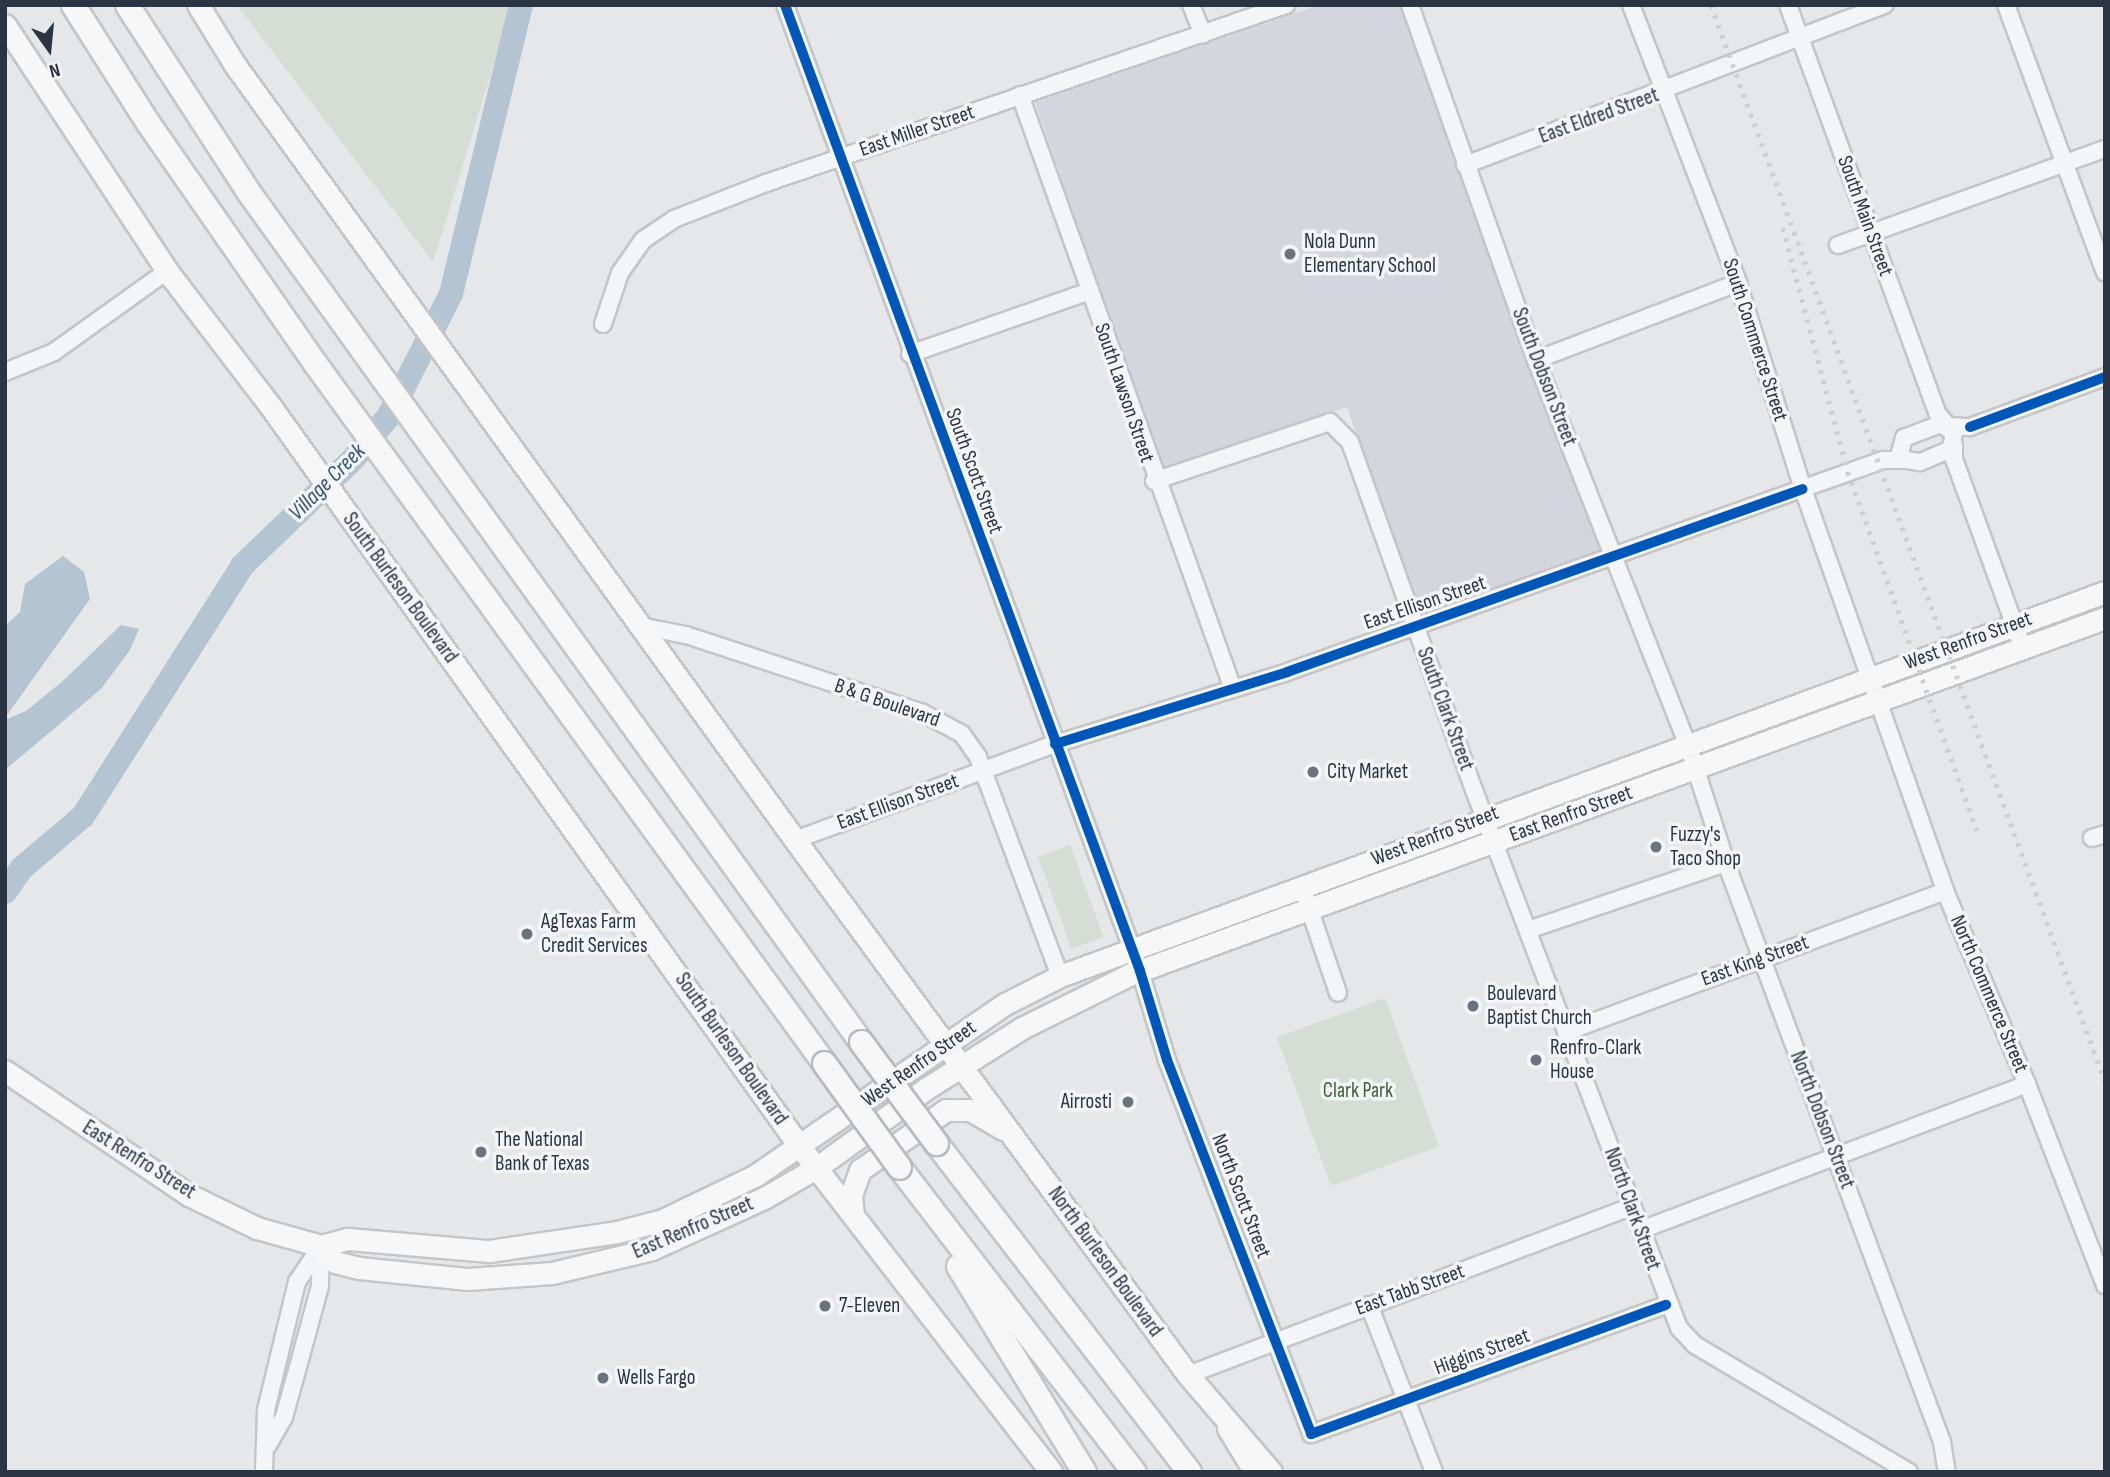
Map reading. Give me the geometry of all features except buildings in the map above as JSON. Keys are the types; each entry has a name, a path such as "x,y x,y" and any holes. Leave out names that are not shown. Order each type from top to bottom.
{"highway":[{"path":"73,5 148,123 410,496 899,1167 1134,1472"},
{"path":"127,5 247,190 861,1042 1189,1472"},
{"path":"899,1167 1084,1472"},
{"path":"1229,1428 1256,1472"}],"main road":[{"path":"198,5 235,65 794,840 946,1045"},
{"name":"South Burleson Boulevard","path":"5,25 167,271 271,407 800,1147"},
{"name":"West Renfro Street","path":"800,1147 1006,1004 1060,976 1488,815 1688,745 2105,592"},
{"name":"West Renfro Street","path":"1956,674 2105,618"},
{"name":"East Renfro Street","path":"962,1067 1058,1007 1140,971 1956,674"},
{"name":"North Burleson Boulevard","path":"946,1045 1188,1376 1229,1428 1271,1472"},
{"name":"West Renfro Street","path":"816,1168 962,1067"},
{"name":"East Renfro Street","path":"12,1075 190,1195 257,1228 321,1246 348,1239 489,1251 565,1242 663,1220 756,1175 800,1147"},
{"path":"853,1215 851,1195 860,1170 946,1110 970,1110 1012,1135"},
{"path":"800,1147 1051,1472"},
{"name":"East Renfro Street","path":"321,1246 335,1262 359,1268 468,1279 552,1273 652,1249 742,1209 816,1168"},
{"path":"552,1273 551,1264 559,1258 652,1232 663,1220"}],"street":[{"name":"South Scott Street","path":"785,5 910,354 1132,949"},
{"path":"1191,5 1203,35"},
{"name":"East Miller Street","path":"603,324 620,273 643,240 664,226 840,158 1286,5"},
{"name":"South Dobson Street","path":"1410,5 1536,360 1615,556 1695,769"},
{"name":"South Commerce Street","path":"1631,5 1738,284 1803,489 1873,677"},
{"name":"South Main Street","path":"1788,5 1937,413 1947,426"},
{"name":"East Eldred Street","path":"1465,165 1733,66 1884,5"},
{"path":"2006,5 2105,272"},
{"name":"South Lawson Street","path":"1020,95 1154,481 1233,689"},
{"path":"1838,245 2105,149"},
{"path":"5,372 54,352 167,271"},
{"path":"1536,360 1738,284"},
{"path":"910,354 1090,291"},
{"path":"1970,427 2105,377"},
{"name":"South Clark Street","path":"1154,481 1329,422 1350,442 1415,627 1496,841"},
{"name":"East Ellison Street","path":"1879,461 1901,442 1935,425 1970,427"},
{"path":"1947,426 1954,443 1954,460 2023,649"},
{"name":"East Ellison Street","path":"794,840 1055,744 1233,689 1415,627 1879,461 1920,462 1954,443 1970,427"},
{"path":"1901,442 1905,460"},
{"name":"B & G Boulevard","path":"640,626 686,635 923,713 962,734 983,770 1060,976"},
{"name":"North Commerce Street","path":"1873,677 1945,891 2028,1084 2105,1285"},
{"name":"North Dobson Street","path":"1695,769 1726,863 1942,1442 1947,1472"},
{"name":"North Clark Street","path":"1496,841 1641,1230 1666,1305 1695,1345 1904,1470"},
{"path":"1528,930 1726,863"},
{"path":"1301,886 1338,993"},
{"name":"East King Street","path":"1566,1032 1945,891"},
{"name":"North Scott Street","path":"1132,949 1167,1060 1311,1434"},
{"path":"1641,1230 2028,1084"},
{"name":"East Tabb Street","path":"1188,1376 1274,1340 1632,1206"},
{"path":"264,1472 268,1445 266,1410 297,1282 321,1246"},
{"path":"268,1445 284,1417 320,1286 321,1246"},
{"path":"1369,1305 1410,1400 1434,1472"},
{"name":"Higgins Street","path":"1311,1434 1666,1305"}],"shaded area":[{"name":"Nola Dunn Elementary School","path":"1319,5 1399,5 1601,549 1421,615 1347,407 1161,470 1035,102"}],"green space":[{"path":"237,5 512,5 433,262"},
{"path":"1070,845 1104,937 1072,949 1038,857"},
{"name":"Clark Park","path":"1385,998 1439,1146 1331,1186 1277,1037"}],"water":[{"path":"63,556 84,572 90,599 5,718 5,626 20,612 25,584"},
{"path":"121,625 139,629 130,650 101,689 5,770 5,720 26,711 64,680"}],"waterway":[{"name":"Village Creek","path":"5,892 22,868 83,816 242,566 353,459 389,416 451,294 521,5"}],"railway":[{"path":"1711,5 2105,1081"},
{"path":"1783,228 1848,472 1977,830"}],"cycle path":[{"path":"785,5 1140,971 1167,1060 1311,1434 1666,1305"},
{"path":"1970,427 2105,377"},
{"path":"1055,744 1287,672 1803,489"}],"place":[{"name":"Nola Dunn Elementary School","path":"1290,254"},
{"name":"City Market","path":"1313,772"},
{"name":"Fuzzy's Taco Shop","path":"1656,847"},
{"name":"AgTexas Farm Credit Services","path":"527,934"},
{"name":"Boulevard Baptist Church","path":"1473,1006"},
{"name":"Renfro-Clark House","path":"1536,1060"},
{"name":"Airrosti","path":"1128,1102"},
{"name":"The National Bank of Texas","path":"481,1152"},
{"name":"7-Eleven","path":"825,1306"},
{"name":"Wells Fargo","path":"603,1378"}]}
